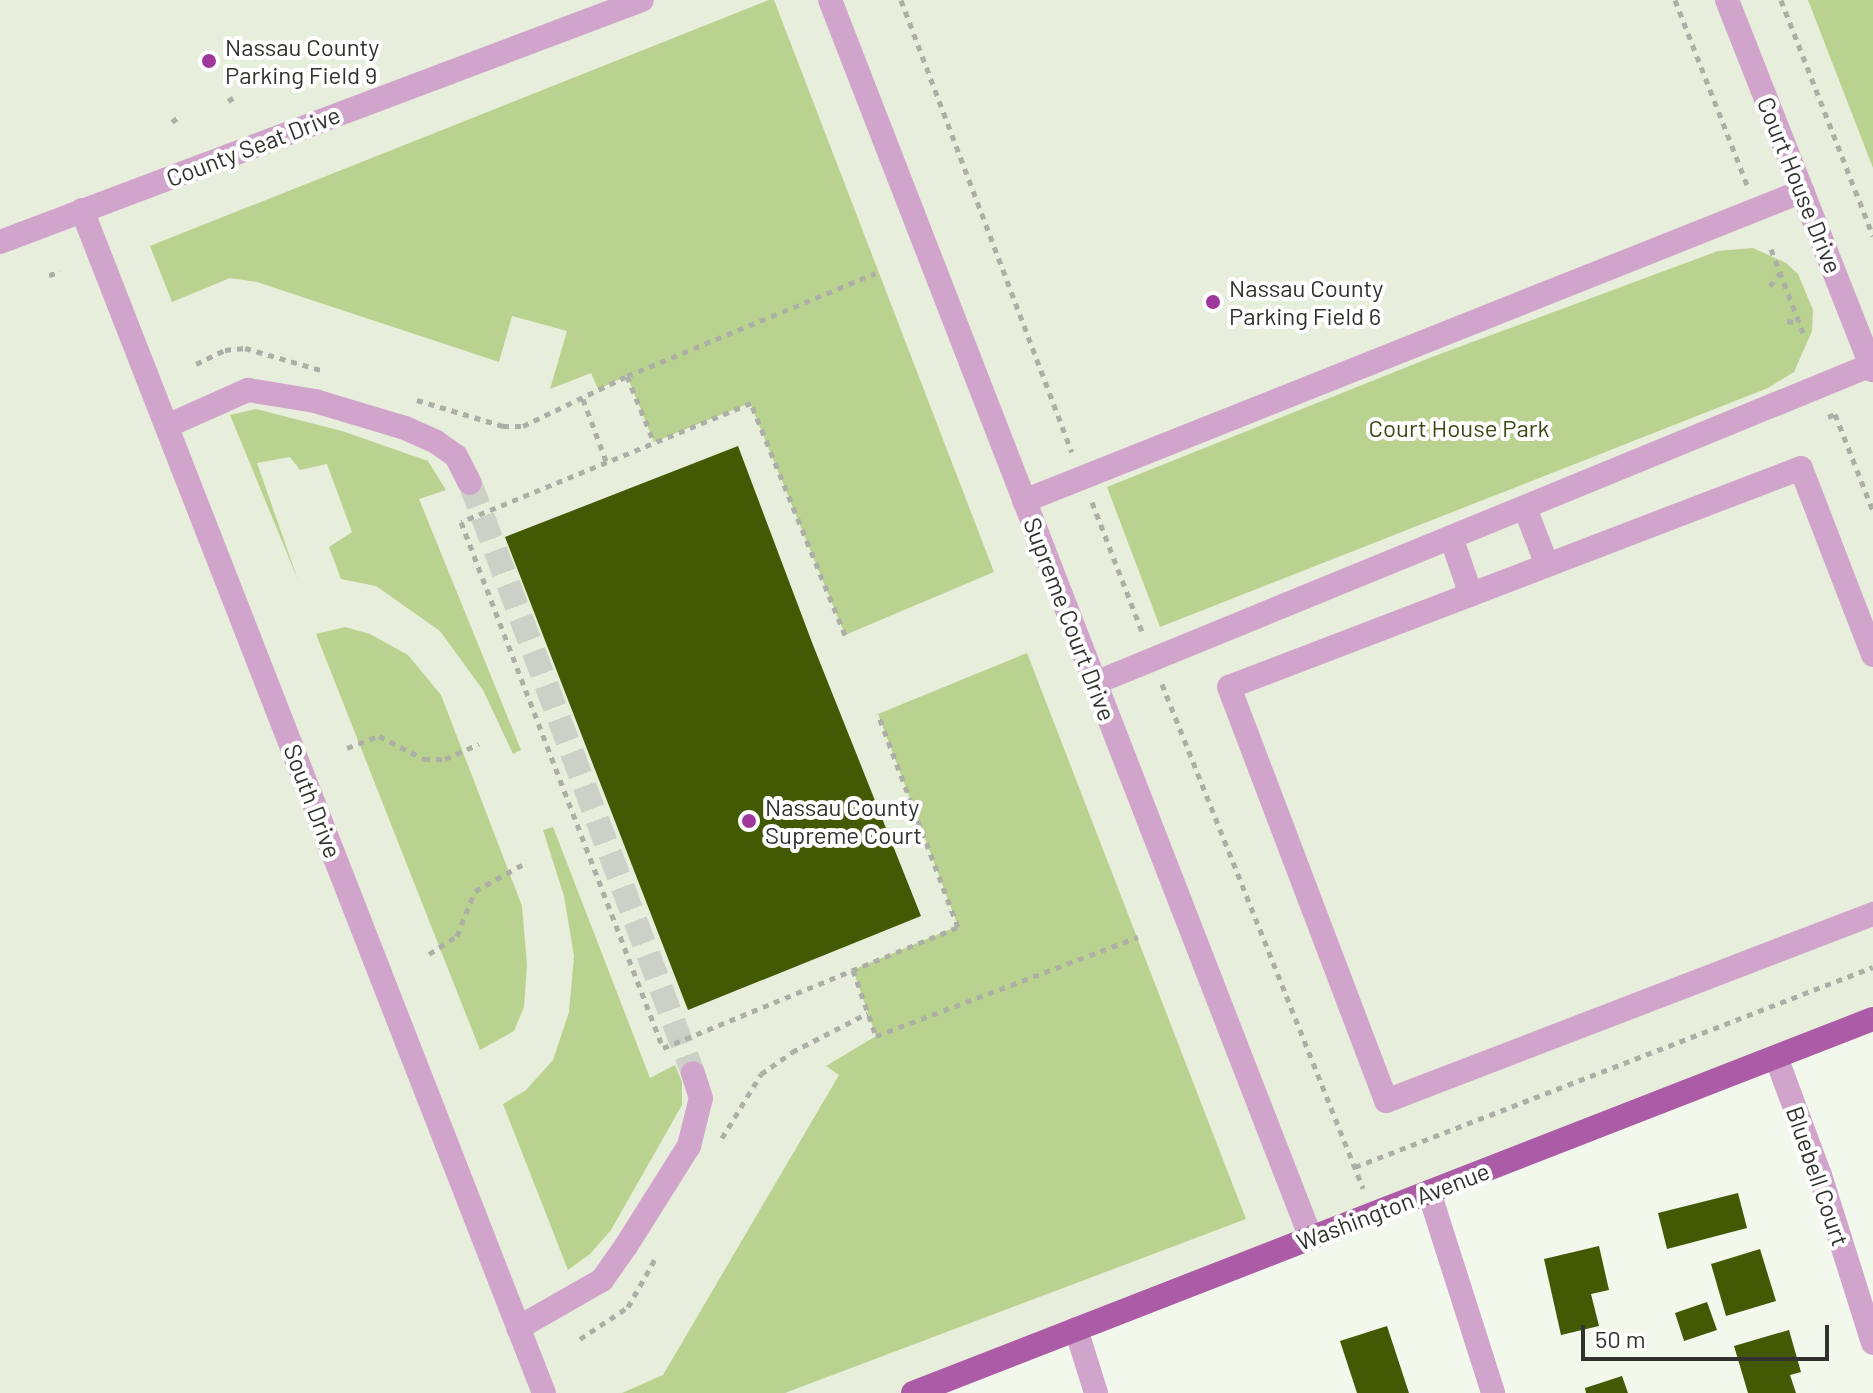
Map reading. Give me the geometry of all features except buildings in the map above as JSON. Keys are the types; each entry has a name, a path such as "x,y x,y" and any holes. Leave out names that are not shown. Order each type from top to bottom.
{"main road":[{"name":"Washington Avenue","path":"913,1393 1873,1019"}],"street":[{"name":"County Seat Drive","path":"0,242 642,0"},
{"name":"Supreme Court Drive","path":"830,0 1311,1238"},
{"name":"Court House Drive","path":"1727,0 1872,368"},
{"path":"1024,501 1803,191"},
{"name":"South Drive","path":"82,210 544,1393"},
{"path":"1095,683 1872,368"},
{"path":"167,426 248,390 315,401 405,428 436,442 456,456 470,483"},
{"path":"1873,655 1801,468 1229,687 1386,1101 1873,914"},
{"path":"1525,508 1547,565"},
{"path":"1451,537 1471,595"},
{"name":"Bluebell Court","path":"1776,1057 1820,1175 1873,1343"},
{"path":"518,1328 602,1280 626,1246 689,1146 701,1098 693,1073"},
{"path":"1429,1192 1493,1393"},
{"path":"1076,1329 1096,1393"}],"path":[{"path":"901,0 1153,659"},
{"path":"1675,0 1748,189 1734,194"},
{"path":"1781,0 1873,236"},
{"path":"172,122 180,116"},
{"path":"1771,249 1805,338"},
{"path":"49,275 61,272"},
{"path":"414,399 503,426 523,426 627,376 876,273"},
{"path":"1770,286 1780,273"},
{"path":"1787,321 1800,323"},
{"path":"196,364 225,350 245,348 337,375"},
{"path":"627,376 654,442"},
{"path":"583,399 606,461"},
{"path":"845,635 751,403 461,522 663,1048 958,927 878,714"},
{"path":"1820,420 1835,414 1873,511"},
{"path":"1072,452 1087,446"},
{"path":"1175,675 1161,680 1373,1214"},
{"path":"347,748 379,736 424,759 445,759 479,744"},
{"path":"429,954 457,936 475,891 527,862"},
{"path":"853,970 876,1036 1138,937"},
{"path":"1355,1167 1873,967"},
{"path":"716,1147 761,1074 792,1052 868,1013"},
{"path":"580,1339 628,1307 661,1249"}],"shaded area":[{"path":"0,0 1873,0 1873,1019 913,1393 0,1393"}],"green space":[{"path":"774,0 994,572 845,635 750,403 654,442 627,376 598,389 591,373 550,389 567,331 512,316 499,362 257,282 230,278 172,302 150,246"},
{"path":"1808,0 1873,0 1873,168"},
{"name":"Court House Park","path":"1753,248 1786,263 1798,274 1813,310 1812,331 1794,372 1768,388 1160,627 1107,487 1432,357 1718,251"},
{"path":"256,409 342,431 428,461 446,490 419,499 521,750 513,754 483,690 440,631 376,586 341,579 329,547 352,532 327,464 300,470 290,457 257,463 298,580 230,415"},
{"path":"345,627 370,634 408,655 441,695 522,906 527,965 524,1007 514,1031 480,1050 316,634"},
{"path":"1027,653 1246,1219 785,1393 622,1393 663,1375 839,1075 826,1066 876,1036 853,970 958,926 878,714"},
{"path":"553,827 650,1078 675,1065 682,1082 682,1105 611,1230 590,1254 568,1270 503,1104 526,1090 553,1060 569,1012 574,956 564,896 543,830"}],"tunnel":[{"path":"470,483 693,1073"}],"place":[{"name":"Nassau County Parking Field 9","path":"209,61"},
{"name":"Nassau County Parking Field 6","path":"1213,302"},
{"name":"Nassau County Supreme Court","path":"749,821"}]}
